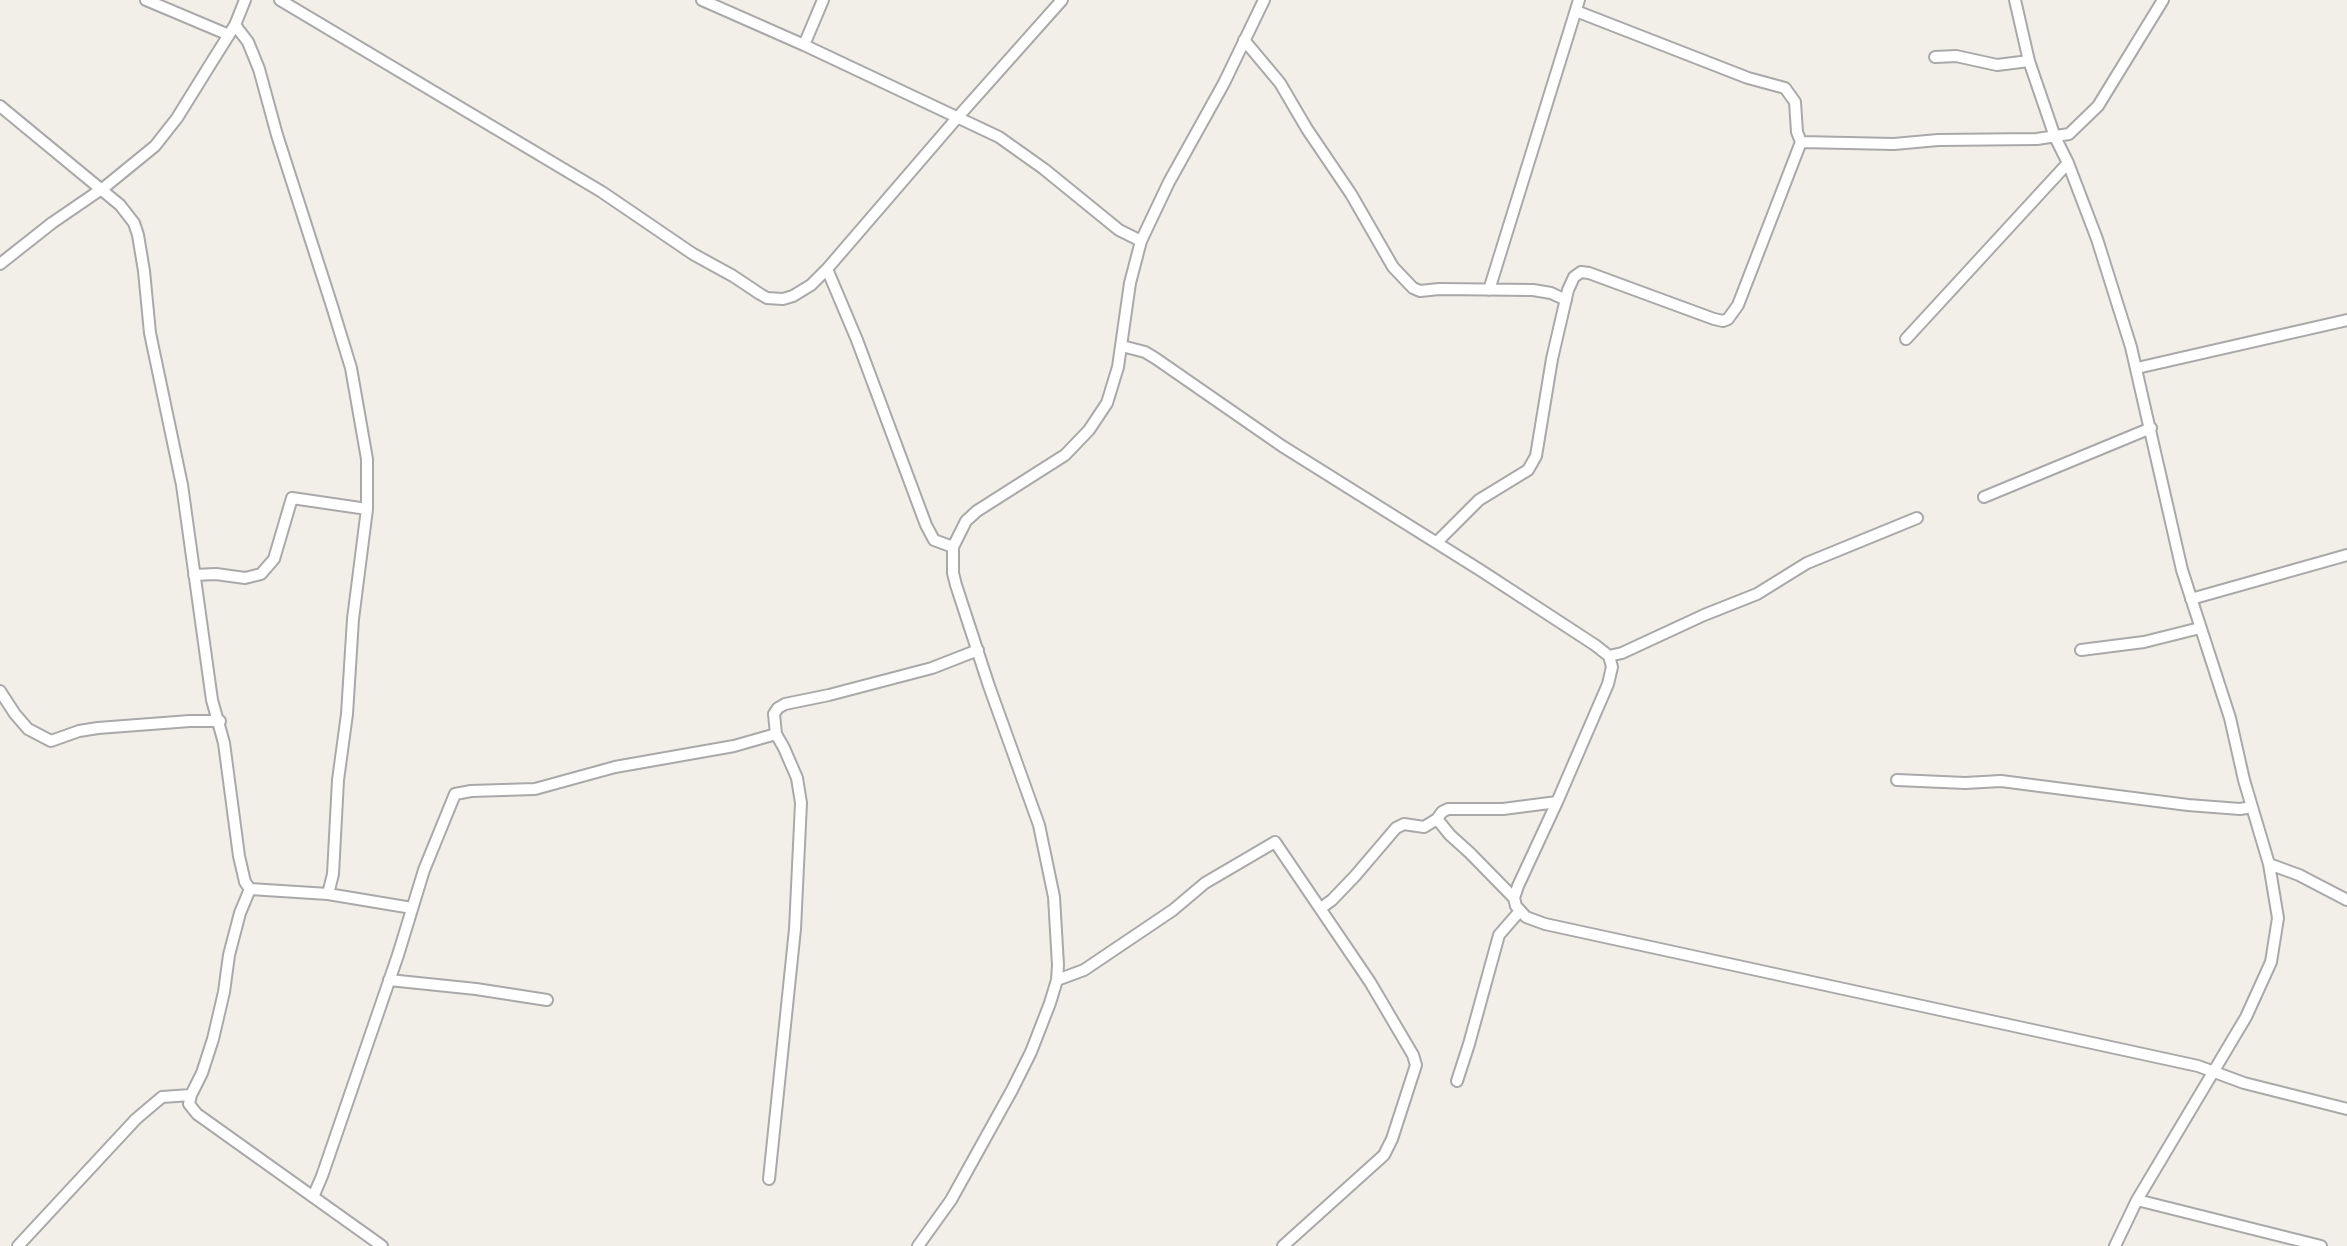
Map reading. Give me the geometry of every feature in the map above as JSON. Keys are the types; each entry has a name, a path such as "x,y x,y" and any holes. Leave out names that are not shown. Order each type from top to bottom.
{"street":[{"path":"146,0 229,35"},
{"path":"0,264 42,230 102,189 147,154 167,131 229,35 245,0"},
{"path":"280,0 602,192 693,254 733,276 759,294 783,299 812,285 827,269 1062,0"},
{"path":"702,0 804,45 999,137 1024,153 1119,230 1141,241"},
{"path":"804,45 822,0"},
{"path":"918,1246 951,1200 1012,1090 1031,1052 1057,980 1056,918 1045,849 1039,825 952,573 953,547 966,521 977,511 1065,455 1089,430 1107,403 1118,368 1132,274 1141,241 1151,217 1224,83 1264,0"},
{"path":"2015,0 2029,61 2055,137 2068,163 2107,270 2137,368 2182,570 2230,718 2269,864 2278,918 2271,962 2246,1017 2137,1200 2115,1246"},
{"path":"1802,142 1894,144 1938,140 1989,141 2069,134 2098,106 2163,0"},
{"path":"1437,542 1479,500 1520,476 1532,464 1538,448 1548,380 1566,300 1574,276 1584,272 1714,319 1728,320 1738,305 1802,142 1797,132 1795,102 1785,88 1748,78 1578,5 1490,290"},
{"path":"235,24 248,42 257,63 277,135 351,368 362,419 367,459 367,509 353,619 347,714 338,780 333,874 328,894"},
{"path":"1244,40 1284,90 1351,194 1393,267 1404,280 1420,291 1439,289 1533,290 1551,293 1566,300"},
{"path":"1935,57 1956,56 1997,65 2029,61"},
{"path":"0,106 102,189 126,212 134,223 138,235 150,333 182,484 212,700 220,721 237,847 245,882 250,889"},
{"path":"1906,339 2068,163"},
{"path":"827,269 861,349 926,525 934,540 953,547"},
{"path":"2137,368 2347,320"},
{"path":"1122,346 1145,352 1155,358 1266,435 1437,542 1609,656 1612,667 1608,684 1514,898"},
{"path":"1984,497 2151,428"},
{"path":"194,575 216,574 245,578 261,574 276,553 292,498 367,509"},
{"path":"1609,656 1622,653 1704,615 1757,594 1793,570 1814,560 1917,518"},
{"path":"2191,599 2347,555"},
{"path":"2081,650 2144,642 2200,628"},
{"path":"770,1179 795,929 801,804 797,778 776,734 774,714 781,706 932,668 978,650"},
{"path":"0,691 25,726 51,741 79,731 98,728 220,721"},
{"path":"313,1197 325,1169 390,980 424,870 455,794 471,791 535,789 615,767 734,746 776,734"},
{"path":"1897,780 2001,782 2188,805 2240,809 2252,807"},
{"path":"1321,908 1355,876 1396,828 1408,824 1422,827 1437,819 1442,812 1448,809 1503,809 1557,802"},
{"path":"1437,819 1450,835 1514,898 1519,912 1533,921 2136,1052 2214,1071 2275,1092 2347,1109"},
{"path":"1057,980 1084,969 1173,910 1205,883 1275,842 1370,982 1413,1055 1416,1065 1392,1139 1384,1155 1283,1246"},
{"path":"2269,864 2299,875 2347,900"},
{"path":"250,889 328,894 411,908"},
{"path":"250,889 240,913 229,955 224,992 213,1039 189,1104 197,1114 382,1246"},
{"path":"1456,1081 1469,1044 1499,935 1519,912"},
{"path":"390,980 476,989 547,1000"},
{"path":"18,1246 136,1119 162,1097 191,1095"},
{"path":"2137,1200 2321,1246"}]}
